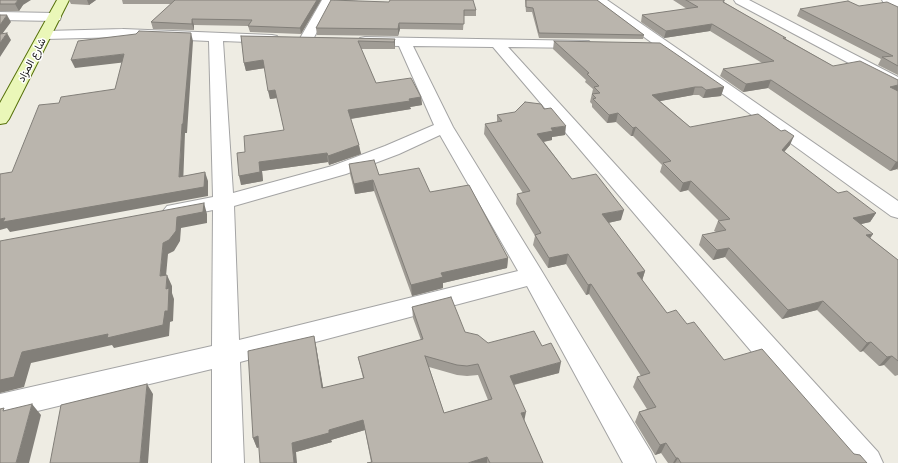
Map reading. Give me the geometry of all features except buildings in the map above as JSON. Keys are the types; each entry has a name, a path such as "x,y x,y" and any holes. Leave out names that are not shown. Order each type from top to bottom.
{"street":[{"name":"شارع المزاد","path":"0,119 64,0"},
{"path":"306,40 328,0"},
{"path":"600,0 661,45 896,207"},
{"path":"740,0 898,84"},
{"path":"888,0 898,4"},
{"path":"0,16 55,17"},
{"path":"46,35 123,33 321,40"},
{"path":"216,37 223,202 228,463"},
{"path":"351,41 599,44"},
{"path":"404,42 444,127 533,276 640,463"},
{"path":"497,43 867,463"},
{"path":"638,45 661,45"},
{"path":"154,215 223,202 339,170 392,150 444,127"},
{"path":"0,407 225,355 533,276"}]}
